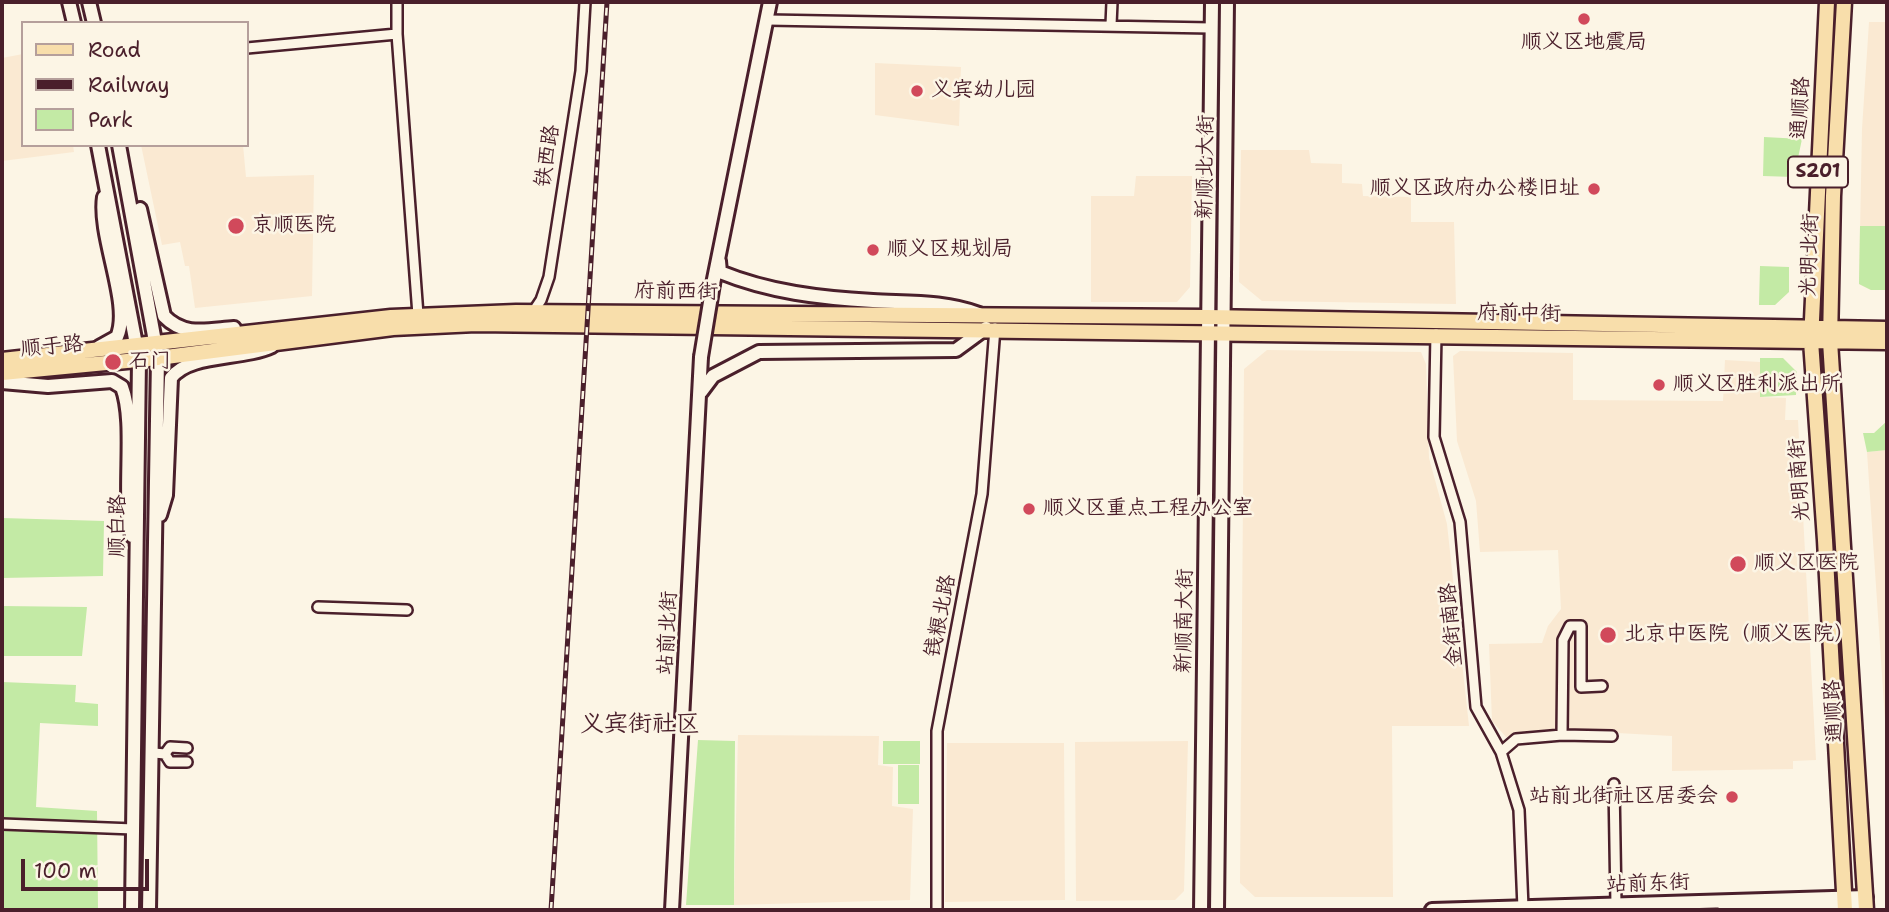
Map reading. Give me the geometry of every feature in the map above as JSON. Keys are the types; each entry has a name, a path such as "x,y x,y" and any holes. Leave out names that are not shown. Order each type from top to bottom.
{"main road":[{"path":"69,2 74,21"},
{"path":"89,2 94,21"},
{"path":"698,403 705,383 713,376 759,352 956,350 989,324 957,306 847,299 758,288 720,272 718,258 770,2"},
{"name":"新顺北大街","path":"1207,324 1212,2"},
{"name":"新顺北大街","path":"1223,324 1227,2"},
{"name":"通顺路","path":"1811,335 1827,2"},
{"name":"光明北街","path":"1830,335 1844,2"},
{"name":"顺白路","path":"98,147 148,352 137,560 132,910"},
{"name":"顺白路","path":"119,147 127,186 148,352 156,525 160,754 149,910"},
{"path":"74,353 111,342 121,326 103,220 106,186"},
{"path":"127,186 138,202 164,316 172,324 188,332 256,325 277,337 246,356 192,362 171,378 166,495 156,525"},
{"name":"站前北街","path":"671,910 701,357 718,258"},
{"name":"府前西街","path":"277,337 418,315 533,312 989,324"},
{"name":"府前西街","path":"148,352 277,337 476,324 1207,324"},
{"name":"府前中街","path":"1207,324 1811,335"},
{"name":"新顺南大街","path":"1201,910 1207,324"},
{"name":"府前中街","path":"1223,324 1436,334 1830,335"},
{"name":"新顺南大街","path":"1216,910 1223,324"},
{"path":"1830,335 1887,329"},
{"name":"光明南街","path":"1811,335 1845,905"},
{"path":"1830,335 1887,342"},
{"name":"通顺路","path":"1830,335 1866,904"},
{"name":"顺于路","path":"2,360 74,353 148,352"},
{"name":"顺于路","path":"2,373 148,352"},
{"path":"2,382 48,386 112,381 122,387 127,404 127,506 137,560"},
{"name":"站前东街","path":"1724,910 1866,904"},
{"name":"站前东街","path":"1432,910 1616,905 1845,905"}],"street":[{"path":"397,2 397,34 418,315"},
{"name":"铁西路","path":"533,312 541,300 549,277 581,71 585,2"},
{"path":"1111,25 1112,2"},
{"path":"768,20 1211,28"},
{"path":"248,48 397,34"},
{"name":"钱粮北路","path":"937,910 937,731 982,494 989,324"},
{"name":"金街南路","path":"1436,334 1434,437 1460,522 1476,707 1501,752 1519,810 1523,908"},
{"path":"318,607 407,610"},
{"path":"1562,736 1563,640 1570,626 1581,626 1581,687 1602,686"},
{"path":"1501,752 1516,740 1612,736"},
{"path":"187,748 170,747 160,754 170,762 187,762"},
{"path":"1614,784 1616,905"},
{"path":"2,824 134,829"}],"shaded area":[{"path":"1869,22 1887,22 1887,290 1871,290 1859,284 1862,129"},
{"path":"21,54 21,147 73,147 74,152 2,161 2,58"},
{"name":"义宾幼儿园","path":"875,63 961,67 959,126 875,115"},
{"name":"京顺医院","path":"141,147 243,147 246,177 314,175 312,296 195,308 189,266 185,266 180,242 162,245"},
{"path":"1241,150 1309,150 1311,163 1342,164 1342,183 1362,184 1363,196 1411,197 1411,222 1454,222 1456,304 1262,301 1239,282"},
{"path":"1136,176 1192,176 1190,287 1177,302 1091,302 1091,196 1134,196"},
{"path":"1267,350 1421,352 1426,364 1429,458 1447,524 1469,726 1392,726 1393,897 1255,897 1240,883 1244,369"},
{"name":"顺义区医院","path":"1460,351 1573,353 1573,400 1723,401 1725,360 1760,362 1760,397 1786,398 1785,420 1798,420 1816,760 1793,761 1793,769 1672,771 1672,736 1562,730 1506,737 1492,721 1489,644 1542,643 1548,626 1561,609 1558,550 1480,552 1476,501 1457,441 1453,356"},
{"path":"1887,450 1887,719 1885,720 1867,452"},
{"path":"738,735 879,736 878,765 893,767 892,806 913,809 910,900 734,905"},
{"path":"1188,741 1184,891 1175,900 1076,901 1075,742"},
{"path":"947,743 1064,743 1065,900 945,902"}],"green space":[{"path":"1764,137 1802,139 1794,177 1763,176"},
{"path":"1860,226 1887,226 1887,290 1871,290 1859,284"},
{"path":"1760,266 1789,267 1789,292 1775,305 1759,305"},
{"path":"1760,358 1783,358 1797,372 1796,395 1760,397"},
{"path":"1887,421 1887,450 1867,452 1863,433 1874,433"},
{"path":"2,518 104,521 103,576 2,578"},
{"path":"2,606 87,607 82,656 2,656"},
{"path":"2,682 76,685 75,702 98,704 98,726 40,723 36,807 97,811 98,910 2,910"},
{"path":"698,740 735,741 734,905 686,905"},
{"path":"883,741 920,741 920,764 883,764"},
{"path":"898,765 919,765 919,804 898,804"}],"railway":[{"path":"551,910 607,2"}],"place":[{"name":"顺义区地震局","path":"1584,19"},
{"name":"义宾幼儿园","path":"917,91"},
{"name":"顺义区政府办公楼旧址","path":"1594,189"},
{"name":"京顺医院","path":"236,226"},
{"name":"顺义区规划局","path":"873,250"},
{"name":"石门","path":"113,362"},
{"name":"顺义区胜利派出所","path":"1659,385"},
{"name":"顺义区重点工程办公室","path":"1029,509"},
{"name":"顺义区医院","path":"1738,564"},
{"name":"北京中医院（顺义医院）","path":"1608,635"},
{"name":"站前北街社区居委会","path":"1732,797"}],"district":[{"name":"义宾街社区","path":"640,725"}]}
